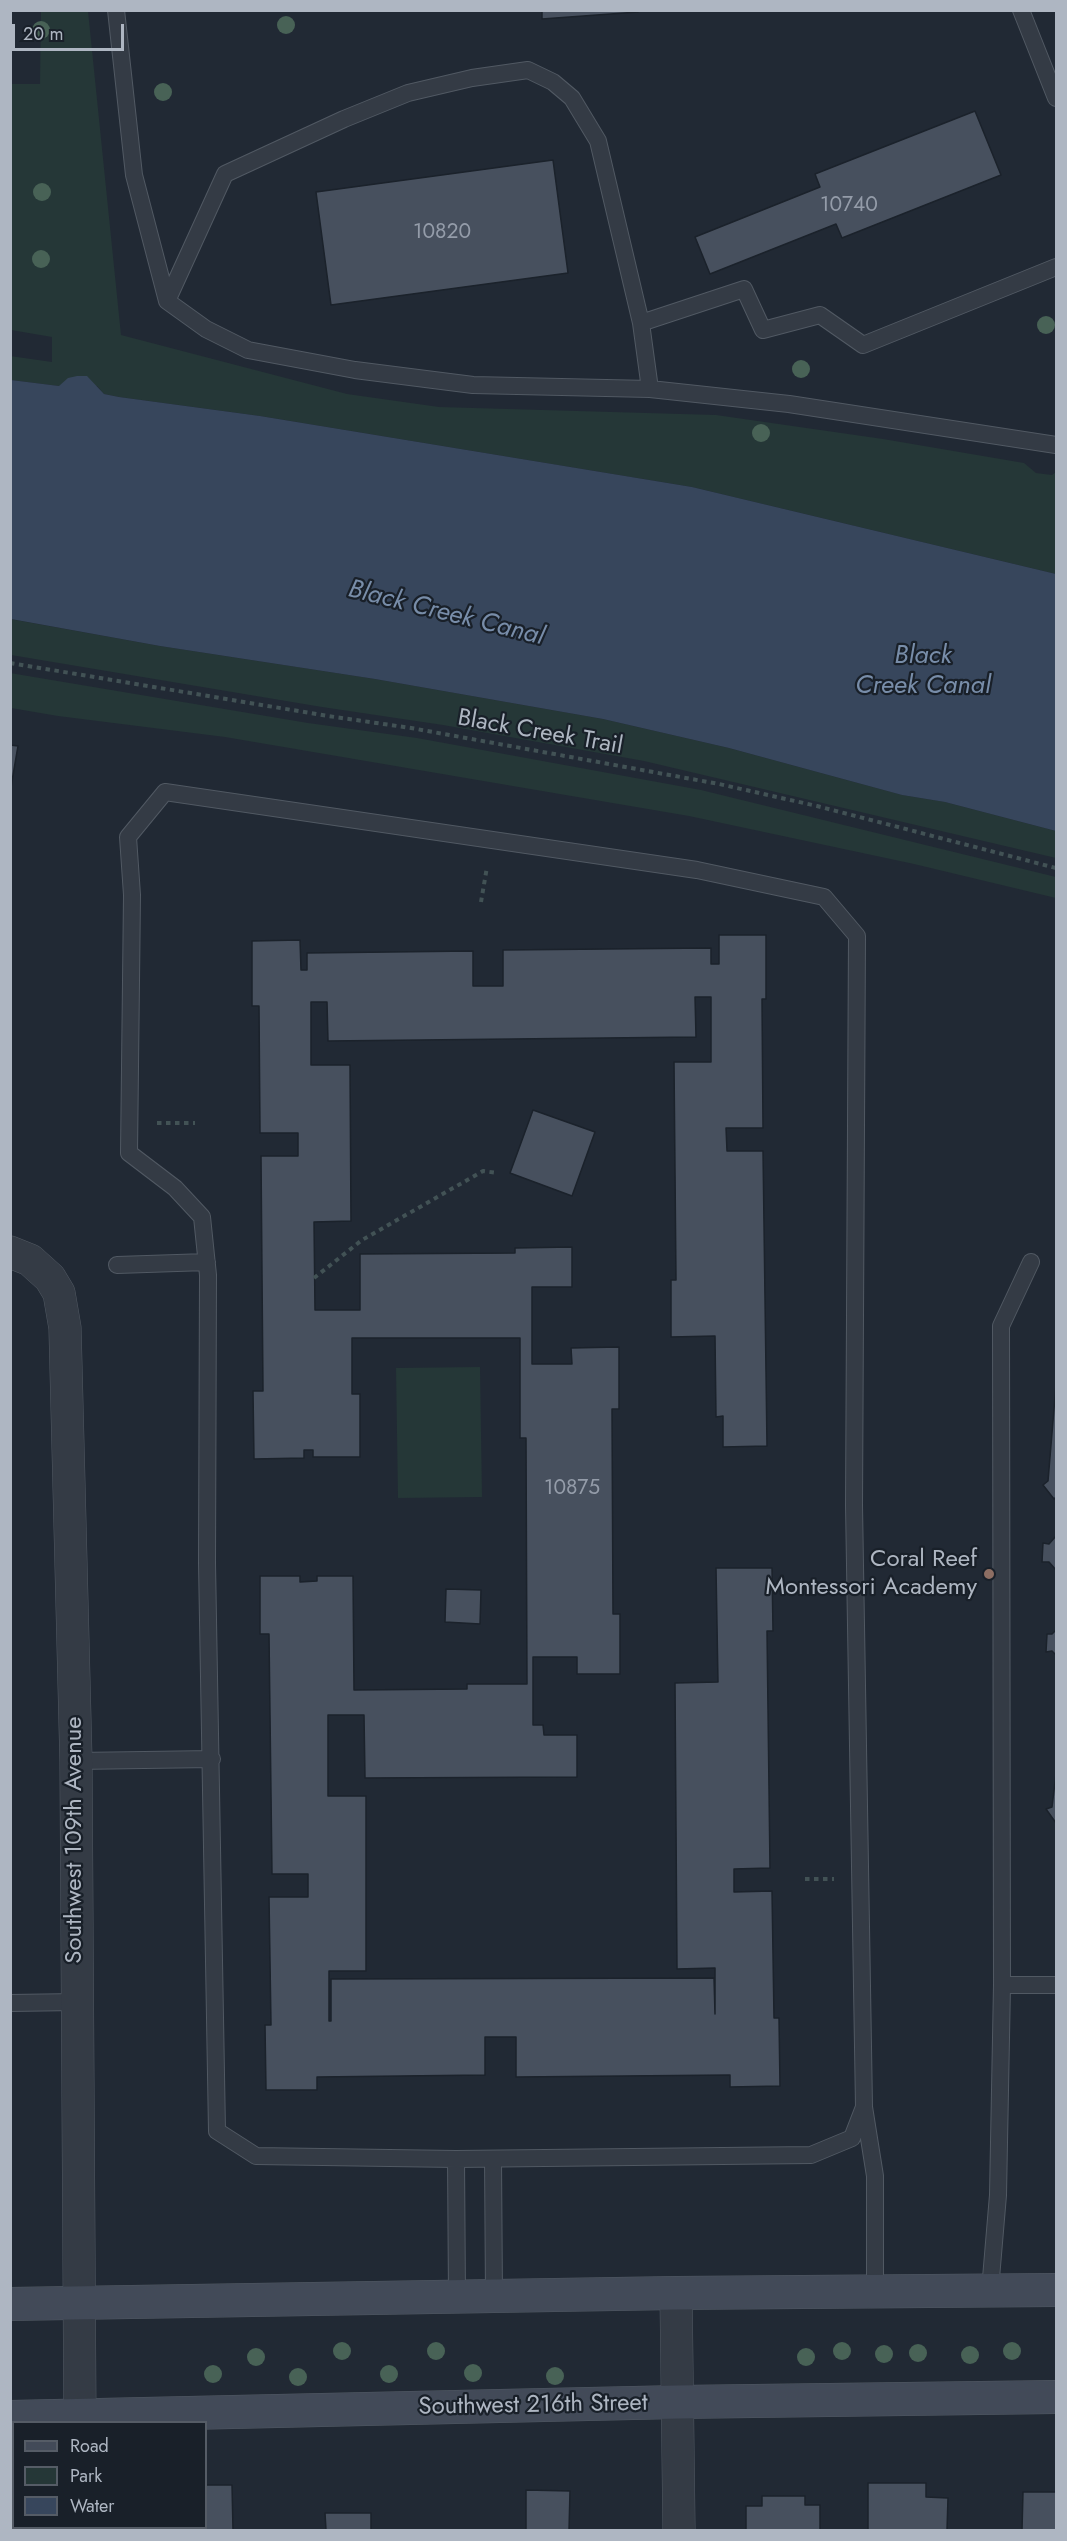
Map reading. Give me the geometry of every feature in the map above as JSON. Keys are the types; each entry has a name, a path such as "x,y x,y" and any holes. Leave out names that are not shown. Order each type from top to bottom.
{"main road":[{"path":"10,2304 676,2293 1056,2290"},
{"name":"Southwest 216th Street","path":"10,2417 80,2420 678,2402 1056,2397"}],"street":[{"name":"Southwest 109th Avenue","path":"10,1252 30,1260 50,1278 59,1293 65,1328 76,1761 80,2420"},
{"path":"676,2293 679,2530"}],"lane":[{"path":"116,10 134,175 167,301 206,329 248,350 345,368 473,385 650,389 789,404 1056,445"},
{"path":"1025,12 1056,98"},
{"path":"167,301 225,174 344,119 408,93 472,78 528,70 553,82 572,98 598,141 641,323 650,389"},
{"path":"641,323 744,289 763,330 820,315 863,345 1056,267"},
{"path":"864,2107 852,2138 811,2155 493,2159 256,2156 217,2131 207,1563 207,1262 202,1217 175,1188 129,1153 132,895 128,837 165,792 697,870 824,897 857,936 854,1505 864,2107 875,2176 875,2292"},
{"path":"117,1265 207,1262"},
{"path":"990,2290 998,2195 1002,1985 1001,1326 1031,1262"},
{"path":"76,1761 212,1759"},
{"path":"1002,1985 1056,1985"},
{"path":"10,2003 77,2002"},
{"path":"456,2159 457,2297"},
{"path":"493,2159 494,2296"}],"path":[{"name":"Black Creek Trail","path":"10,663 411,728 719,784 817,806 1056,868"},
{"path":"481,902 492,839"},
{"path":"130,1123 195,1123"},
{"path":"314,1278 362,1240 483,1171 498,1173"}],"green space":[{"path":"41,11 88,11 121,335 347,394 439,407 716,415 883,439 1024,463 1036,473 1052,475 1056,472 1056,574 692,487 260,416 119,397 104,394 97,386 59,386 11,380 10,356 52,362 52,337 11,330 11,84 40,84"},
{"path":"10,619 603,719 729,748 902,795 945,802 1056,831 1056,858 644,761 443,725 11,655"},
{"path":"10,673 308,723 417,738 701,790 1056,877 1056,898 914,864 689,816 225,737 11,708"},
{"path":"480,1367 482,1497 398,1498 396,1368"}],"water":[{"name":"Black Creek Canal","path":"87,376 104,394 119,397 260,416 692,487 1056,574 1056,831 945,802 902,795 729,748 603,719 375,679 160,646 11,619 11,380 59,386 68,378"}],"building":[{"path":"542,10 638,10 638,12 542,19"},
{"path":"975,111 1001,175 842,238 836,224 710,274 695,237 820,187 815,174"},
{"path":"553,160 568,273 331,305 316,192"},
{"path":"10,745 18,746 10,793"},
{"path":"719,935 766,935 766,999 762,999 763,1128 726,1128 727,1151 763,1151 767,1446 723,1447 723,1416 716,1417 715,1336 671,1337 671,1280 676,1280 674,1062 711,1062 711,997 695,997 696,1037 328,1041 327,1002 311,1002 311,1065 350,1065 351,1221 314,1222 315,1310 360,1310 360,1254 515,1253 515,1248 572,1247 572,1287 532,1287 532,1364 572,1364 571,1348 619,1347 619,1409 612,1409 613,1614 620,1614 620,1674 577,1674 577,1657 533,1657 533,1725 543,1725 544,1735 577,1735 577,1777 365,1778 364,1715 328,1715 328,1796 366,1796 366,1971 329,1971 329,2021 331,2021 331,1979 714,1978 715,2014 715,1968 677,1969 675,1683 718,1682 716,1568 772,1568 773,1631 767,1631 770,1868 734,1869 734,1892 772,1891 774,2018 779,2018 780,2086 730,2087 730,2075 516,2077 516,2037 485,2037 485,2075 317,2077 317,2090 266,2090 265,2025 271,2025 269,1897 308,1897 308,1874 272,1874 269,1634 260,1634 260,1576 300,1576 300,1582 317,1581 317,1576 353,1576 354,1690 467,1689 467,1684 527,1684 526,1438 520,1438 520,1338 352,1338 352,1394 360,1394 360,1457 313,1457 313,1450 304,1450 304,1458 254,1459 253,1391 263,1391 261,1156 298,1156 298,1133 260,1133 259,1006 252,1006 252,941 300,940 301,970 307,970 307,953 473,951 473,986 503,986 503,950 711,948 711,964 719,964"},
{"path":"533,1110 595,1132 572,1196 510,1173"},
{"path":"1056,1385 1056,1497 1054,1499 1043,1485 1048,1481"},
{"path":"1056,1536 1056,1570 1049,1562 1042,1562 1043,1543 1049,1544"},
{"path":"446,1589 481,1590 480,1624 445,1622"},
{"path":"1056,1630 1056,1655 1052,1651 1046,1652 1047,1634 1052,1634"},
{"path":"1056,1774 1056,1823 1046,1809 1052,1807"},
{"path":"868,2483 926,2483 926,2497 948,2498 947,2530 868,2530"},
{"path":"207,2485 232,2485 233,2530 159,2530 207,2529"},
{"path":"526,2490 570,2491 569,2530 526,2530"},
{"path":"1023,2492 1056,2492 1056,2530 1022,2530"},
{"path":"762,2496 805,2496 805,2505 820,2505 820,2530 746,2530 746,2506 762,2506"},
{"path":"325,2513 371,2513 371,2530 326,2530"}],"place":[{"name":"Coral Reef Montessori Academy","path":"989,1574"}]}
